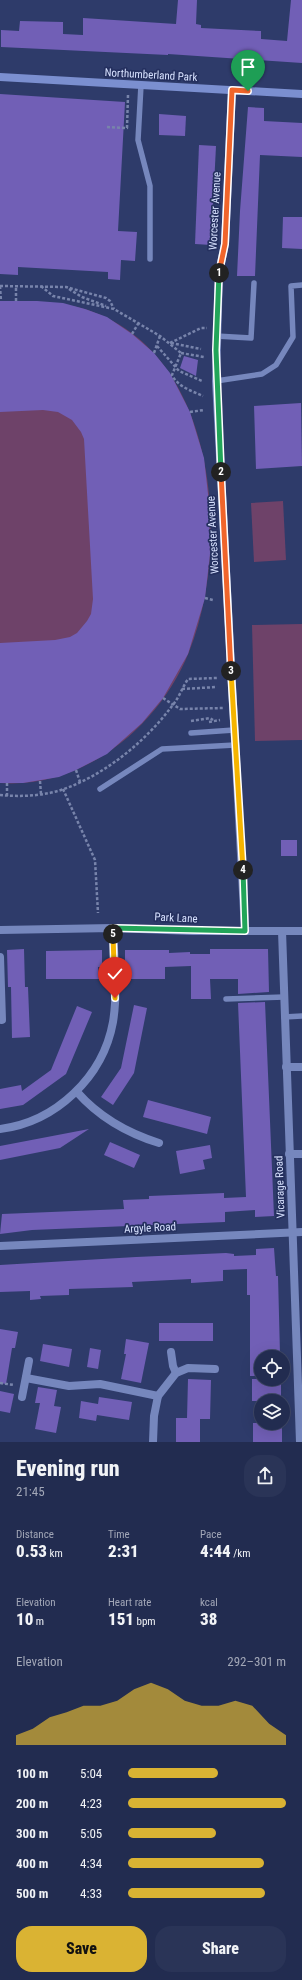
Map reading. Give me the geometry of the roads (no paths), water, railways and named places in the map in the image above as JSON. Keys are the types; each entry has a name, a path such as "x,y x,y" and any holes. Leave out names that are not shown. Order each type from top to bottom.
{"street":[{"name":"Northumberland Park","path":"0,77 302,94"},
{"name":"Worcester Avenue","path":"232,90 225,244 219,272 216,336 216,381 245,931"},
{"name":"Park Lane","path":"0,930 113,928 245,931 302,930"},
{"path":"0,1129 20,1126 61,1105 76,1092 95,1068 102,1056 113,1022 115,986 113,928"},
{"name":"Vicarage Road","path":"282,931 300,1442"},
{"path":"0,957 2,1020"},
{"path":"286,1067 302,1067"},
{"path":"76,1092 99,1114 133,1133 159,1143"},
{"path":"289,1154 302,1154"},
{"name":"Argyle Road","path":"0,1246 302,1232"},
{"path":"171,1352 176,1373"},
{"path":"22,1398 29,1361"},
{"path":"153,1442 154,1416 158,1396 176,1373 188,1368 215,1369"},
{"path":"26,1378 69,1386 100,1384 158,1396"}],"lane":[{"path":"141,85 138,140 150,186 150,259"},
{"path":"216,336 251,338 254,283"},
{"path":"216,381 262,374 276,366 293,337 291,286 302,285"},
{"path":"191,733 234,730"},
{"path":"100,790 162,749 235,745"},
{"path":"226,999 284,997"},
{"path":"284,1016 302,1016"}]}
